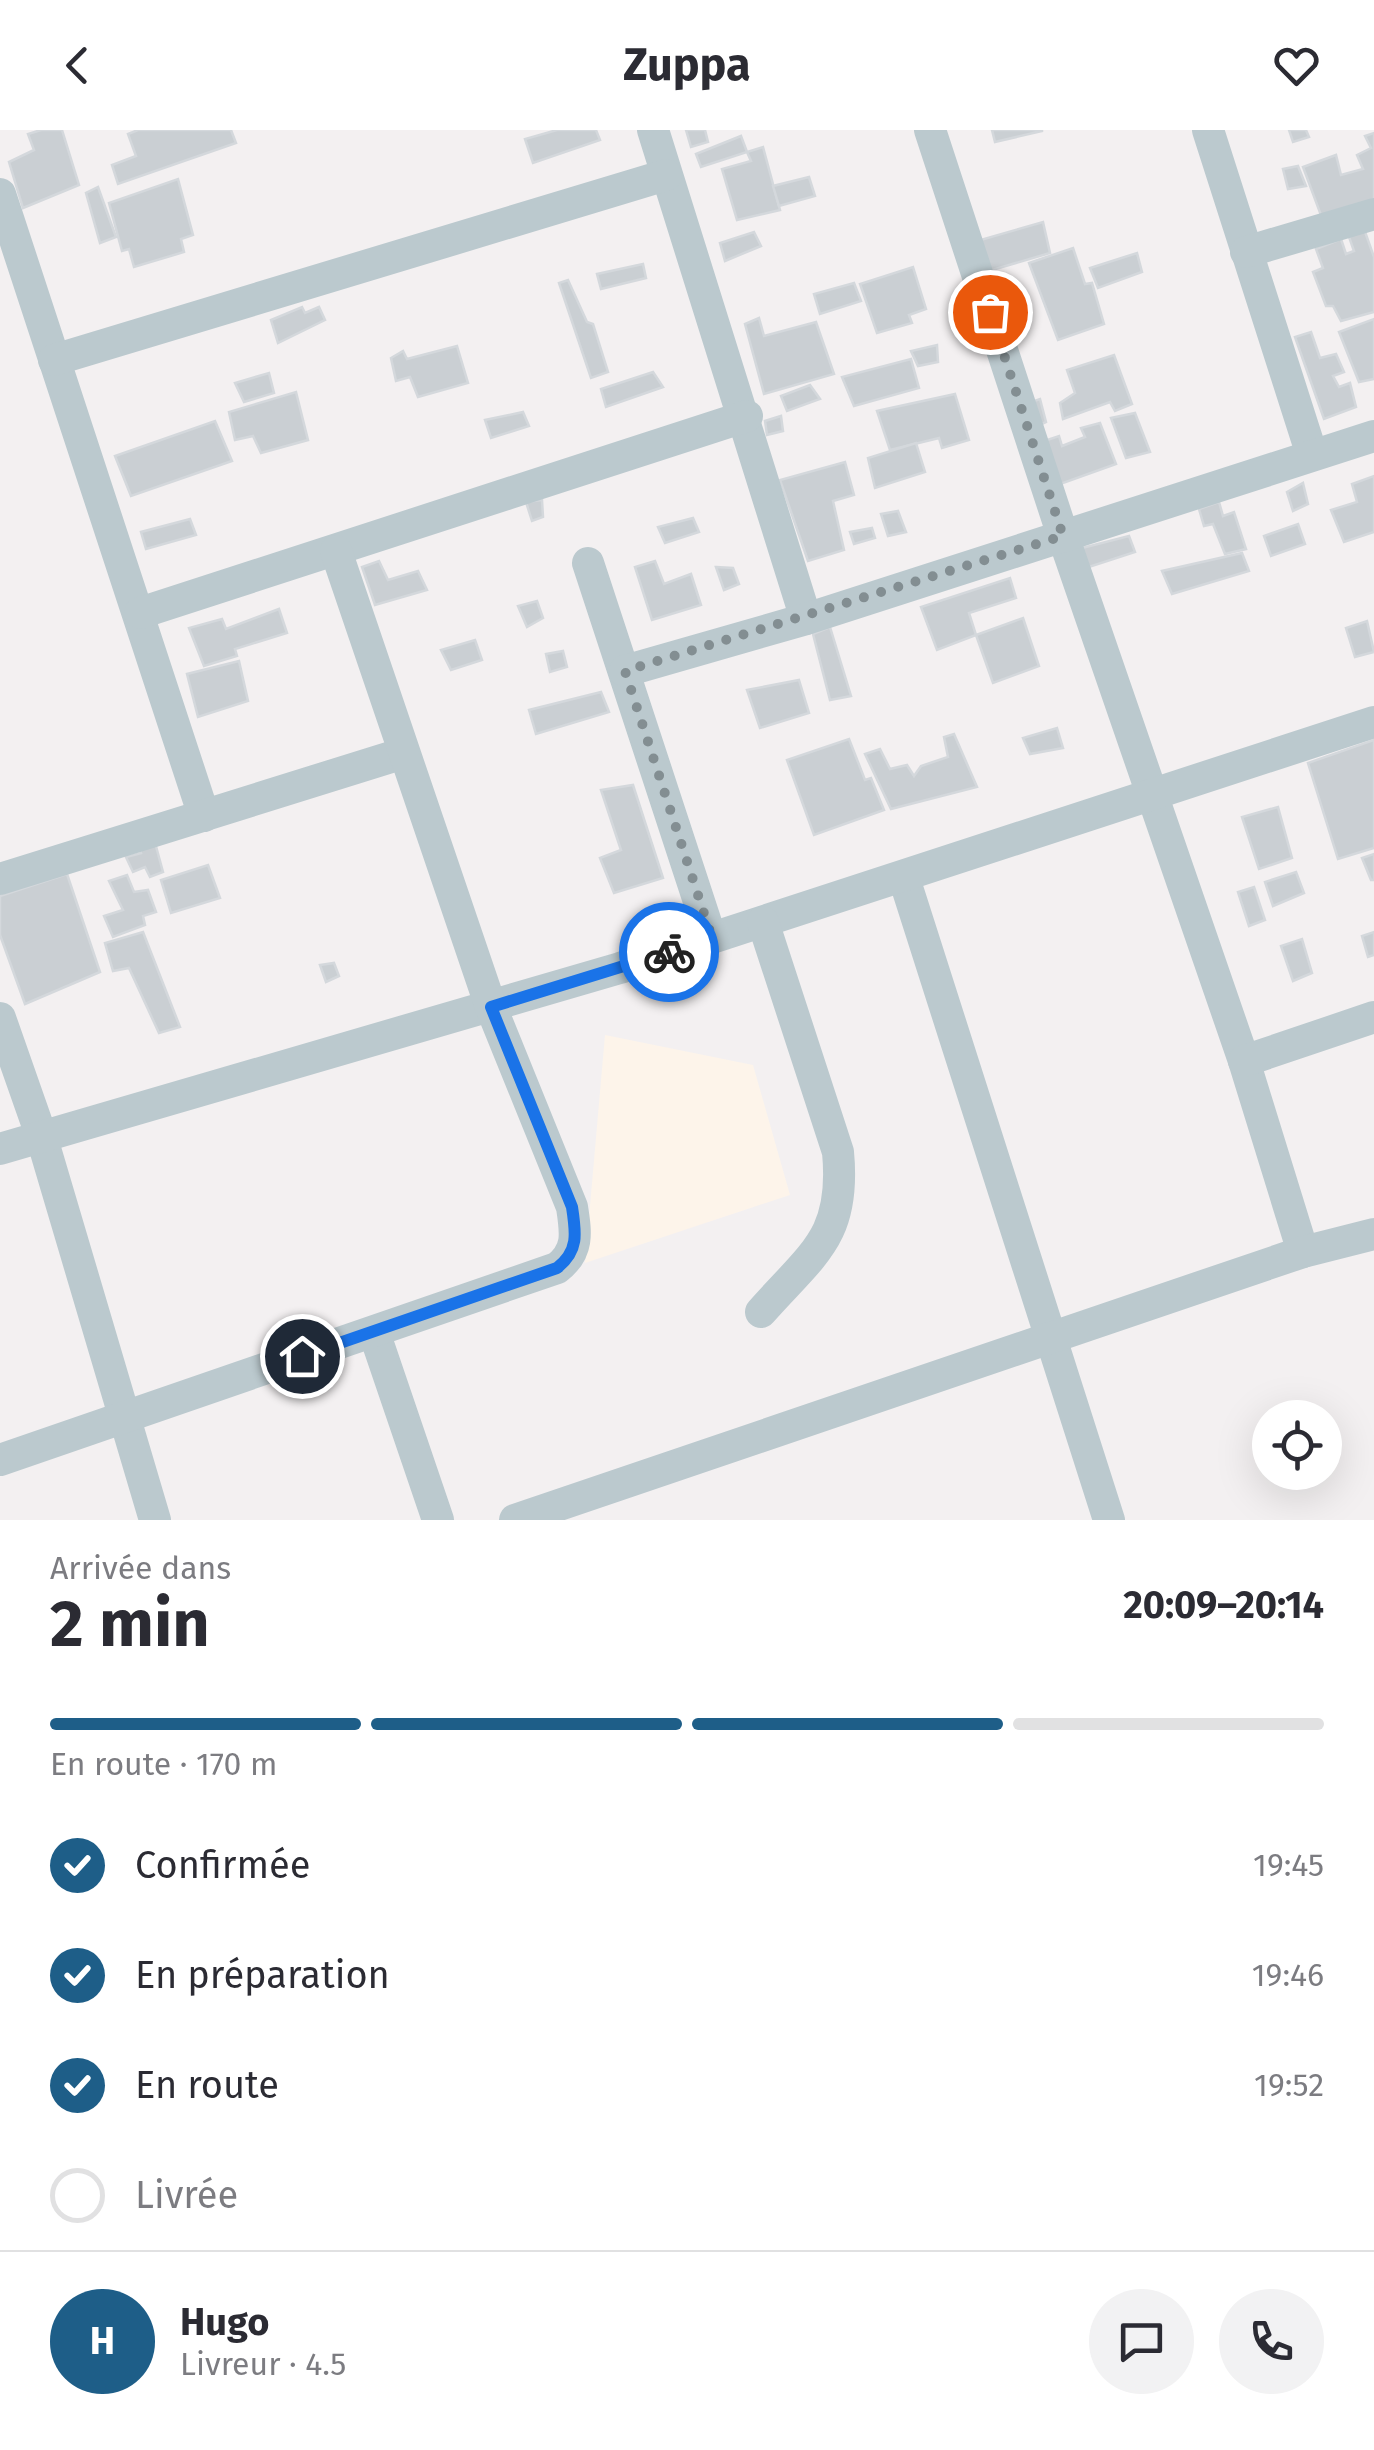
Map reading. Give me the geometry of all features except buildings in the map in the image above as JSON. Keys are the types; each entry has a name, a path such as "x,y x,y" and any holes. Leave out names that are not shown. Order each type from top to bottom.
{"street":[{"path":"654,130 806,619"},
{"path":"930,130 1063,536 1244,1061 1303,1252"},
{"path":"1208,130 1312,455"},
{"path":"54,360 666,175"},
{"path":"0,194 204,816"},
{"path":"1246,252 1374,214"},
{"path":"140,614 746,416"},
{"path":"625,671 806,619 1374,436"},
{"path":"0,1460 557,1268 571,1257 576,1234 572,1207 491,1007 336,551"},
{"path":"588,563 712,938"},
{"path":"0,1150 40,1135 491,1007 904,878 1374,722"},
{"path":"0,879 404,752"},
{"path":"904,878 1109,1520"},
{"path":"761,1312 832,1230 842,1190 838,1152 763,922"},
{"path":"0,1018 40,1135 154,1520"},
{"path":"1244,1061 1371,1028"},
{"path":"515,1520 1303,1252 1374,1234"},
{"path":"374,1332 438,1520"}],"shaded area":[{"path":"605,1035 753,1065 790,1195 585,1263"}],"way so far":[{"path":"669,952 712,938 625,671 806,619 1063,536 990,312"}],"route":[{"path":"302,1356 557,1268 571,1257 576,1234 572,1207 491,1007 669,952"}]}
